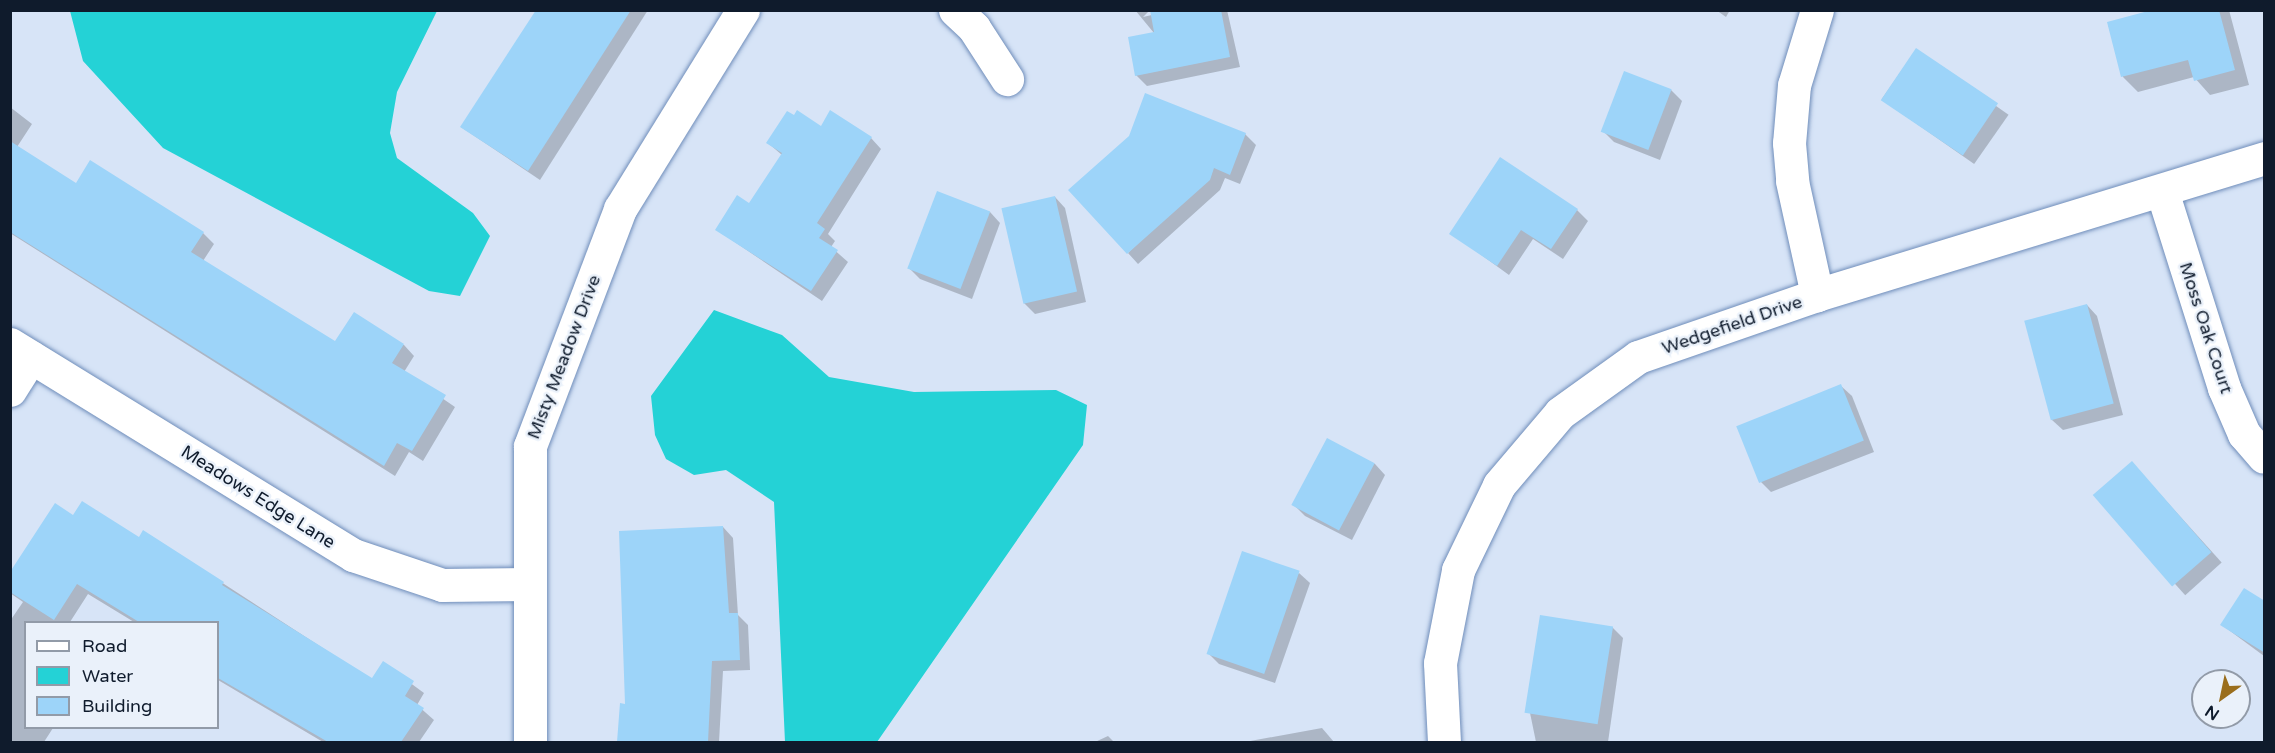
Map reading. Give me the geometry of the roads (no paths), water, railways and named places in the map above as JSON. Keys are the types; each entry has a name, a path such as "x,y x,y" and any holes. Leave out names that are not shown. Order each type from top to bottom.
{"street":[{"name":"Misty Meadow Drive","path":"530,742 533,726 528,584 530,446 620,209 743,10"},
{"path":"955,10 974,28 1006,79"},
{"path":"1817,10 1794,85 1789,143 1792,181 1817,295"},
{"name":"Wedgefield Drive","path":"1444,742 1440,663 1458,570 1499,485 1560,413 1638,357 1817,295 2265,158"},
{"name":"Moss Oak Court","path":"2162,191 2224,388 2244,434 2265,457"},
{"name":"Meadows Edge Lane","path":"21,350 353,555 442,585 528,584"},
{"path":"10,390 21,350"}],"water":[{"path":"70,11 437,11 397,92 390,133 397,158 473,213 490,236 460,296 429,291 163,148 83,61"},
{"path":"714,310 782,335 829,377 914,392 1056,390 1087,405 1083,445 877,742 785,742 774,502 726,470 694,475 666,459 655,435 651,396"}]}
